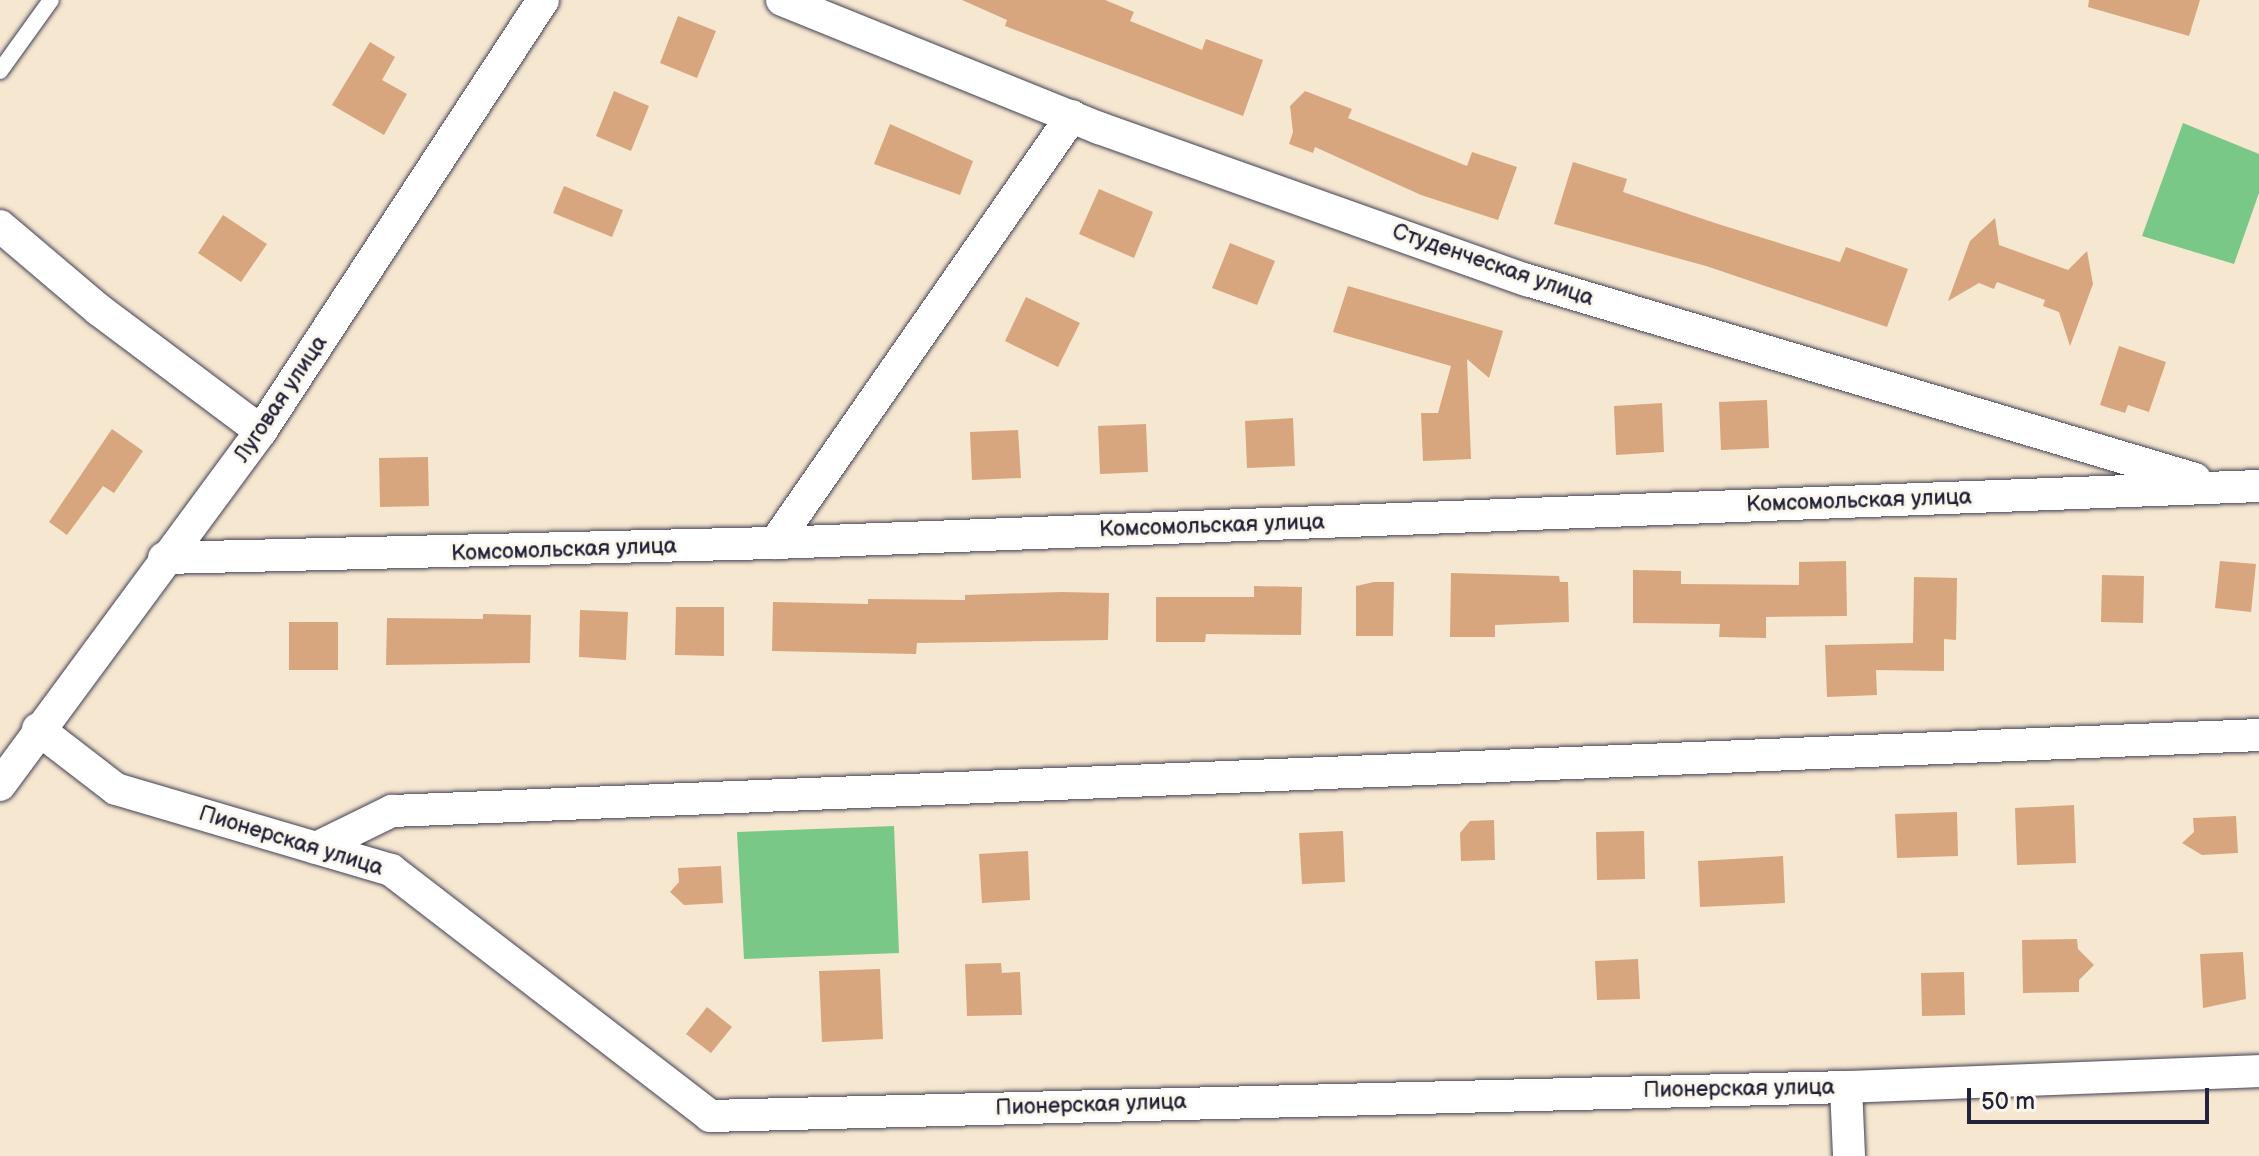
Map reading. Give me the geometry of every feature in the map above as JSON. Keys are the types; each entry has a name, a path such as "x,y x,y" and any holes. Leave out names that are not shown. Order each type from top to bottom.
{"street":[{"name":"Луговая улица","path":"0,785 164,558 261,431 543,0"},
{"name":"Студенческая улица","path":"782,0 1072,116 1527,280 2219,486"},
{"path":"775,543 1072,116"},
{"path":"0,226 99,310 261,431"},
{"name":"Комсомольская улица","path":"164,558 775,543 2259,486"},
{"name":"Пионерская улица","path":"38,729 116,789 391,870 710,1116 1846,1087 2259,1071"},
{"path":"316,848 392,811 2259,735"},
{"path":"1846,1087 1849,1156"}],"lane":[{"path":"0,71 51,0"}],"green space":[{"path":"2183,123 2259,154 2259,193 2234,264 2142,236"},
{"path":"894,826 899,953 744,959 737,832"}],"building":[{"path":"962,0 1105,0 1134,12 1130,21 1202,50 1206,39 1263,60 1243,116 1005,26 1007,20"},
{"path":"2089,0 2200,0 2189,36 2088,7"},
{"path":"678,16 716,31 697,78 660,63"},
{"path":"370,42 395,57 382,80 407,94 384,135 332,105"},
{"path":"614,91 649,106 631,151 596,136"},
{"path":"1305,91 1352,109 1348,118 1467,166 1472,152 1517,167 1498,220 1421,195 1315,147 1313,153 1289,144 1293,132 1290,106"},
{"path":"890,124 973,161 960,195 874,164"},
{"path":"1573,162 1627,179 1623,192 1718,224 1840,262 1846,247 1908,269 1887,327 1706,266 1554,224"},
{"path":"564,186 623,210 612,237 553,213"},
{"path":"1099,189 1153,212 1134,258 1079,234"},
{"path":"223,215 267,244 241,282 198,253"},
{"path":"1995,218 1999,245 2068,270 2087,251 2093,284 2070,346 2059,312 2043,306 2045,300 1997,282 1994,289 1979,283 1948,301 1970,241"},
{"path":"1230,243 1275,261 1257,305 1212,288"},
{"path":"1348,286 1503,331 1489,378 1467,359 1471,459 1423,461 1421,413 1438,413 1451,366 1333,332"},
{"path":"1026,297 1080,323 1058,367 1005,341"},
{"path":"2119,346 2166,362 2149,412 2128,405 2125,413 2100,405"},
{"path":"1767,400 1769,448 1721,450 1719,402"},
{"path":"1662,403 1664,452 1616,455 1614,406"},
{"path":"1293,418 1295,466 1247,468 1245,421"},
{"path":"1146,424 1148,472 1100,474 1098,426"},
{"path":"112,429 143,451 114,493 103,486 67,535 49,522"},
{"path":"1018,430 1021,478 972,480 970,432"},
{"path":"428,457 429,506 380,507 379,458"},
{"path":"1846,561 1847,616 1766,617 1766,638 1719,637 1720,624 1633,623 1633,570 1681,571 1681,584 1799,585 1799,562"},
{"path":"2220,561 2256,564 2251,612 2215,608"},
{"path":"1451,573 1559,576 1560,582 1568,582 1569,622 1495,625 1495,637 1450,637"},
{"path":"2102,575 2144,576 2143,623 2101,622"},
{"path":"1914,577 1957,578 1956,640 1944,639 1944,671 1876,670 1877,695 1827,697 1825,645 1913,643"},
{"path":"1394,582 1393,636 1356,636 1356,586"},
{"path":"1254,586 1302,587 1301,635 1206,634 1205,642 1156,642 1156,597 1254,597"},
{"path":"1109,593 1108,640 917,643 916,654 772,651 773,602 868,604 868,599 965,600 965,595"},
{"path":"676,607 724,607 724,656 675,655"},
{"path":"580,610 628,612 626,660 579,657"},
{"path":"483,614 531,615 530,663 386,665 387,618 483,619"},
{"path":"289,622 338,622 338,670 289,670"},
{"path":"2074,805 2076,863 2017,865 2015,808"},
{"path":"1957,812 1958,856 1897,858 1895,814"},
{"path":"2236,816 2238,853 2202,855 2182,843 2194,832 2193,818"},
{"path":"1494,820 1495,860 1461,861 1460,833 1470,821"},
{"path":"1343,831 1345,882 1302,884 1299,833"},
{"path":"1644,831 1645,879 1597,880 1596,832"},
{"path":"1028,851 1030,900 982,903 979,854"},
{"path":"1783,856 1785,903 1700,907 1698,861"},
{"path":"721,866 723,903 684,905 670,892 679,882 678,868"},
{"path":"2077,939 2078,949 2094,965 2079,980 2079,992 2023,993 2022,940"},
{"path":"2243,952 2246,999 2203,1008 2200,954"},
{"path":"1638,959 1640,999 1597,1000 1595,961"},
{"path":"1001,963 1002,973 1020,972 1022,1015 967,1016 965,964"},
{"path":"880,969 883,1039 822,1042 819,971"},
{"path":"1964,972 1965,1015 1922,1016 1921,973"},
{"path":"707,1007 732,1027 711,1053 686,1034"}]}
